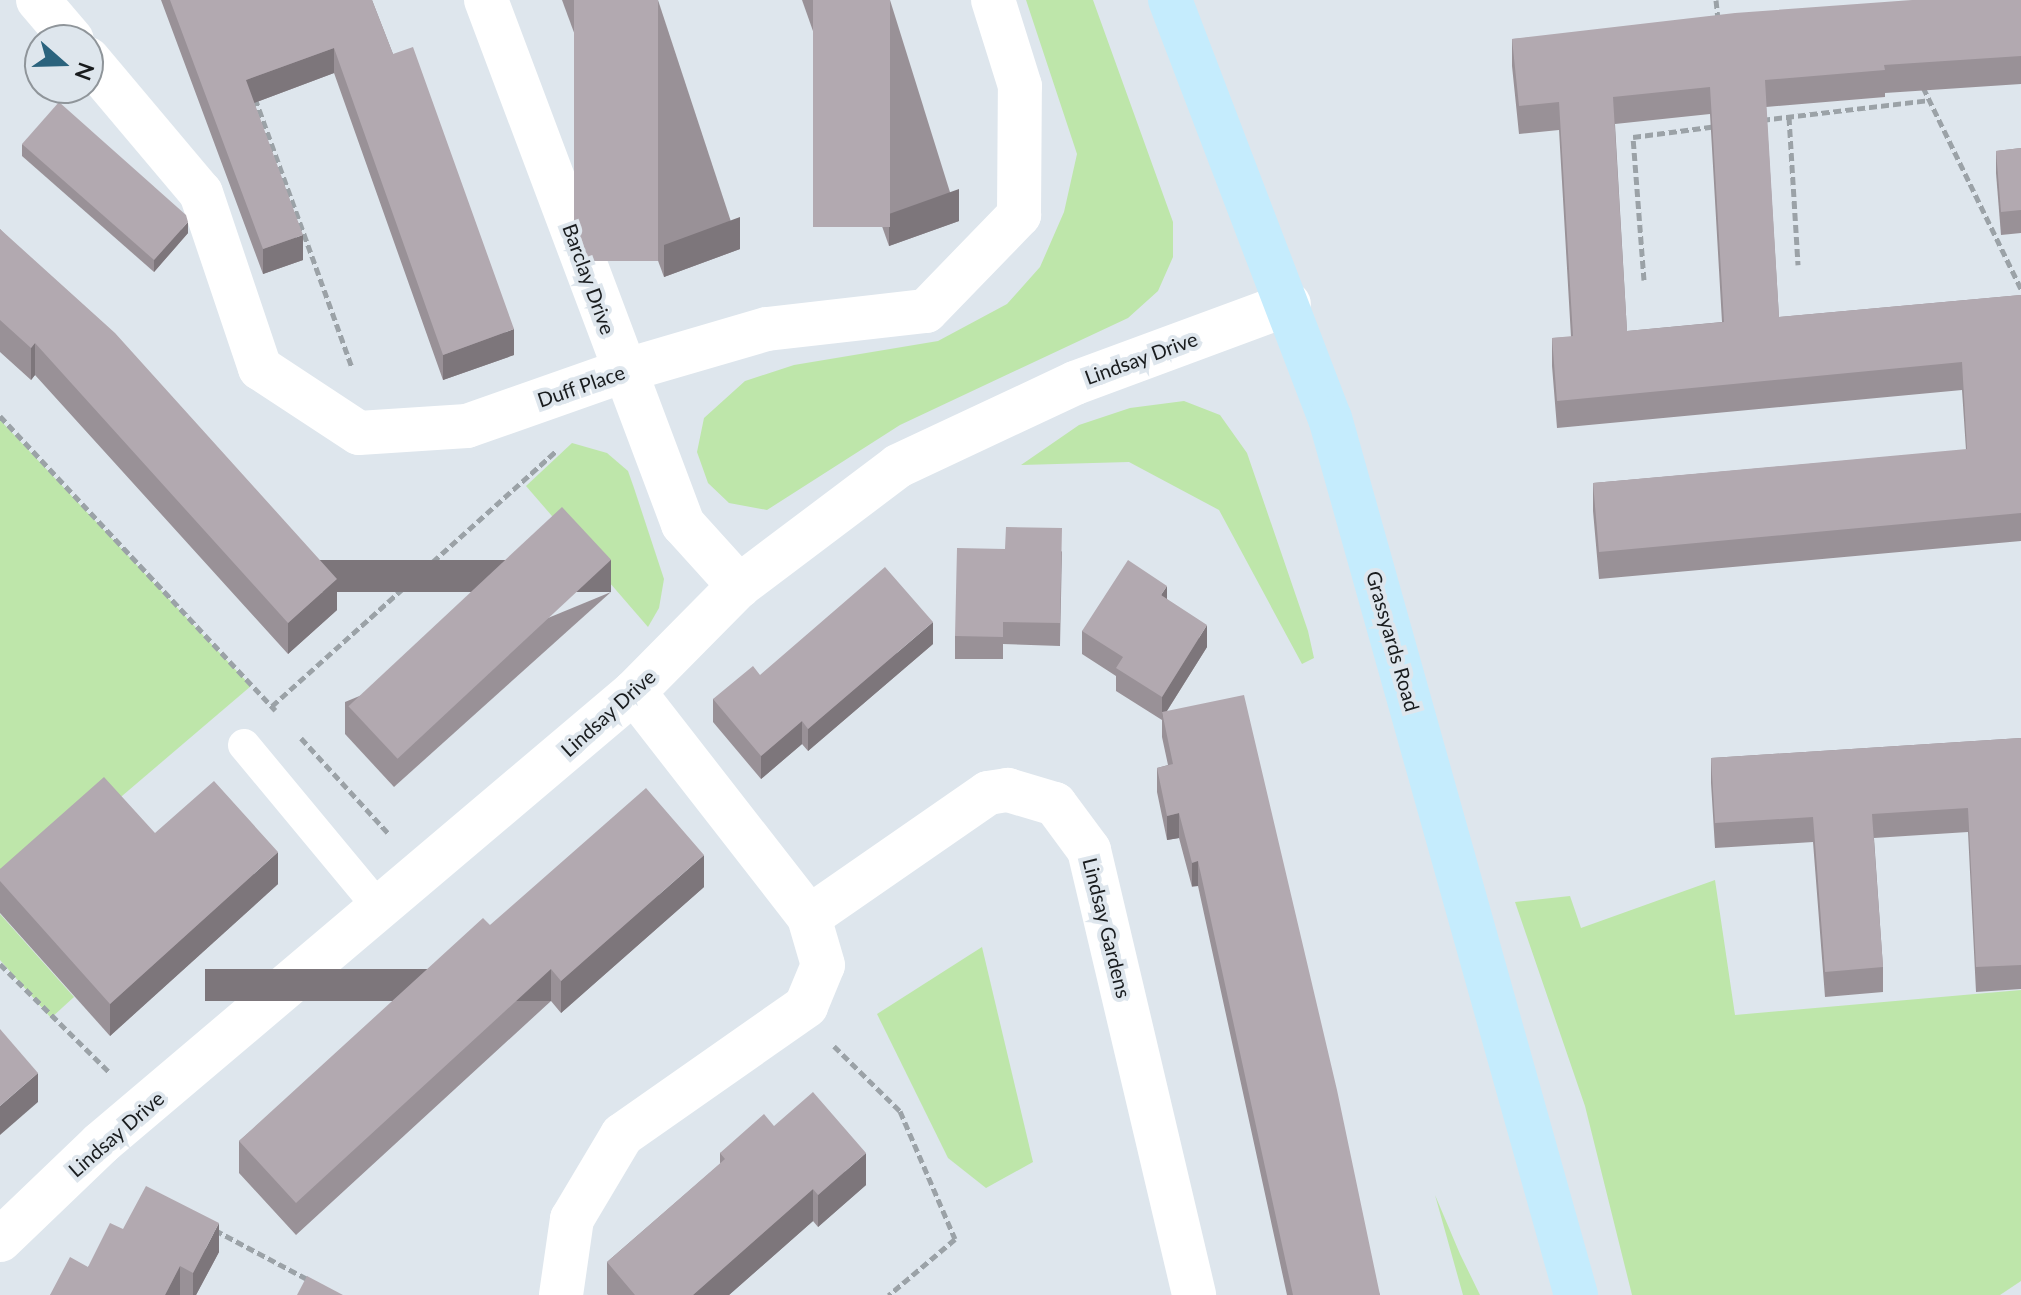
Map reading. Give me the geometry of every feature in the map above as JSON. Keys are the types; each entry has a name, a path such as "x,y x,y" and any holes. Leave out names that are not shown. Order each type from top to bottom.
{"main road":[{"name":"Grassyards Road","path":"1170,0 1289,304 1330,418 1576,1295"}],"street":[{"path":"38,0 58,24"},
{"name":"Barclay Drive","path":"486,0 683,524 739,586"},
{"name":"Duff Place","path":"359,433 467,426 623,371 767,329 926,311 1019,215 1020,86 993,0"},
{"path":"104,78 201,193 260,368 359,433"},
{"name":"Lindsay Drive","path":"0,1240 145,1107 634,692 739,586 898,466 1075,383 1289,304"},
{"path":"561,1295 572,1219 622,1135 806,1006 823,965 809,917 634,692"},
{"name":"Lindsay Gardens","path":"809,917 988,793 1008,790 1055,804 1089,850 1194,1295"}],"lane":[{"path":"244,745 380,909"}],"path":[{"path":"1716,0 1720,31"},
{"path":"1915,71 2021,289"},
{"path":"252,89 351,356 359,433"},
{"path":"1748,122 1929,100"},
{"path":"1789,117 1798,265"},
{"path":"1644,280 1633,137 1734,124"},
{"path":"0,416 283,718"},
{"path":"272,706 566,443"},
{"path":"294,730 423,871"},
{"path":"0,964 145,1107"},
{"path":"806,1006 834,1045 900,1111 955,1239 889,1295"},
{"path":"211,1228 324,1288"}],"green space":[{"path":"1026,0 1093,0 1173,222 1173,257 1158,291 1128,318 900,425 767,510 729,503 708,483 697,452 704,418 745,381 794,365 938,341 1007,304 1040,267 1064,212 1077,154"},
{"path":"1184,401 1220,415 1247,453 1308,631 1314,658 1302,664 1219,510 1129,462 1021,465 1079,425 1130,408"},
{"path":"0,420 251,686 0,900"},
{"path":"572,443 607,453 628,471 664,579 659,608 648,627 526,486"},
{"path":"1715,880 1735,1015 2021,990 2021,1281 2000,1295 1632,1295 1585,1106 1515,902 1570,896 1581,928"},
{"path":"0,914 74,997 51,1018 0,960"},
{"path":"982,947 1033,1162 986,1188 948,1158 877,1014"},
{"path":"1435,1195 1460,1254 1480,1295 1463,1295"}],"building":[{"path":"170,0 372,0 393,54 413,47 514,329 443,355 334,48 246,80 303,235 263,249"},
{"path":"574,0 658,0 658,261 574,261"},
{"path":"813,0 890,0 890,227 813,227"},
{"path":"1912,0 2021,0 2021,56 1884,65 1885,70 1765,80 1779,317 2021,295 2021,513 1599,552 1593,483 1967,449 1962,362 1557,401 1552,338 1573,336 1559,102 1519,106 1512,39 1735,13","holes":["1710,87 1724,322 1627,331 1613,97"]},
{"path":"57,104 61,104 186,215 188,222 154,260 22,144"},
{"path":"2021,148 2021,210 2001,212 1996,151"},
{"path":"0,229 115,333 337,579 288,623 35,343 31,348 0,320"},
{"path":"562,507 611,560 398,759 348,706"},
{"path":"1006,527 1062,528 1060,623 1003,622 1003,637 955,636 957,548 1005,549"},
{"path":"1128,560 1167,586 1161,595 1207,625 1162,697 1116,668 1123,657 1082,631"},
{"path":"885,567 933,622 808,729 802,721 761,756 713,699 753,666 760,675"},
{"path":"1244,695 1337,1090 1380,1295 1293,1295 1198,861 1192,863 1179,813 1167,816 1157,768 1173,764 1162,712"},
{"path":"2021,738 2021,965 1976,967 1968,808 1872,814 1883,967 1825,972 1813,817 1715,823 1711,758"},
{"path":"104,777 155,833 214,781 278,852 110,1004 0,881 0,869"},
{"path":"646,788 704,855 561,981 551,969 296,1203 239,1141 483,918 490,925"},
{"path":"0,1029 38,1073 0,1106"},
{"path":"813,1092 866,1153 818,1195 813,1189 693,1295 635,1295 607,1262 725,1159 720,1153 764,1114 774,1126"},
{"path":"146,1186 219,1223 193,1273 180,1266 165,1295 50,1295 70,1257 88,1267 110,1223 123,1229"},
{"path":"307,1276 343,1295 297,1295"}]}
